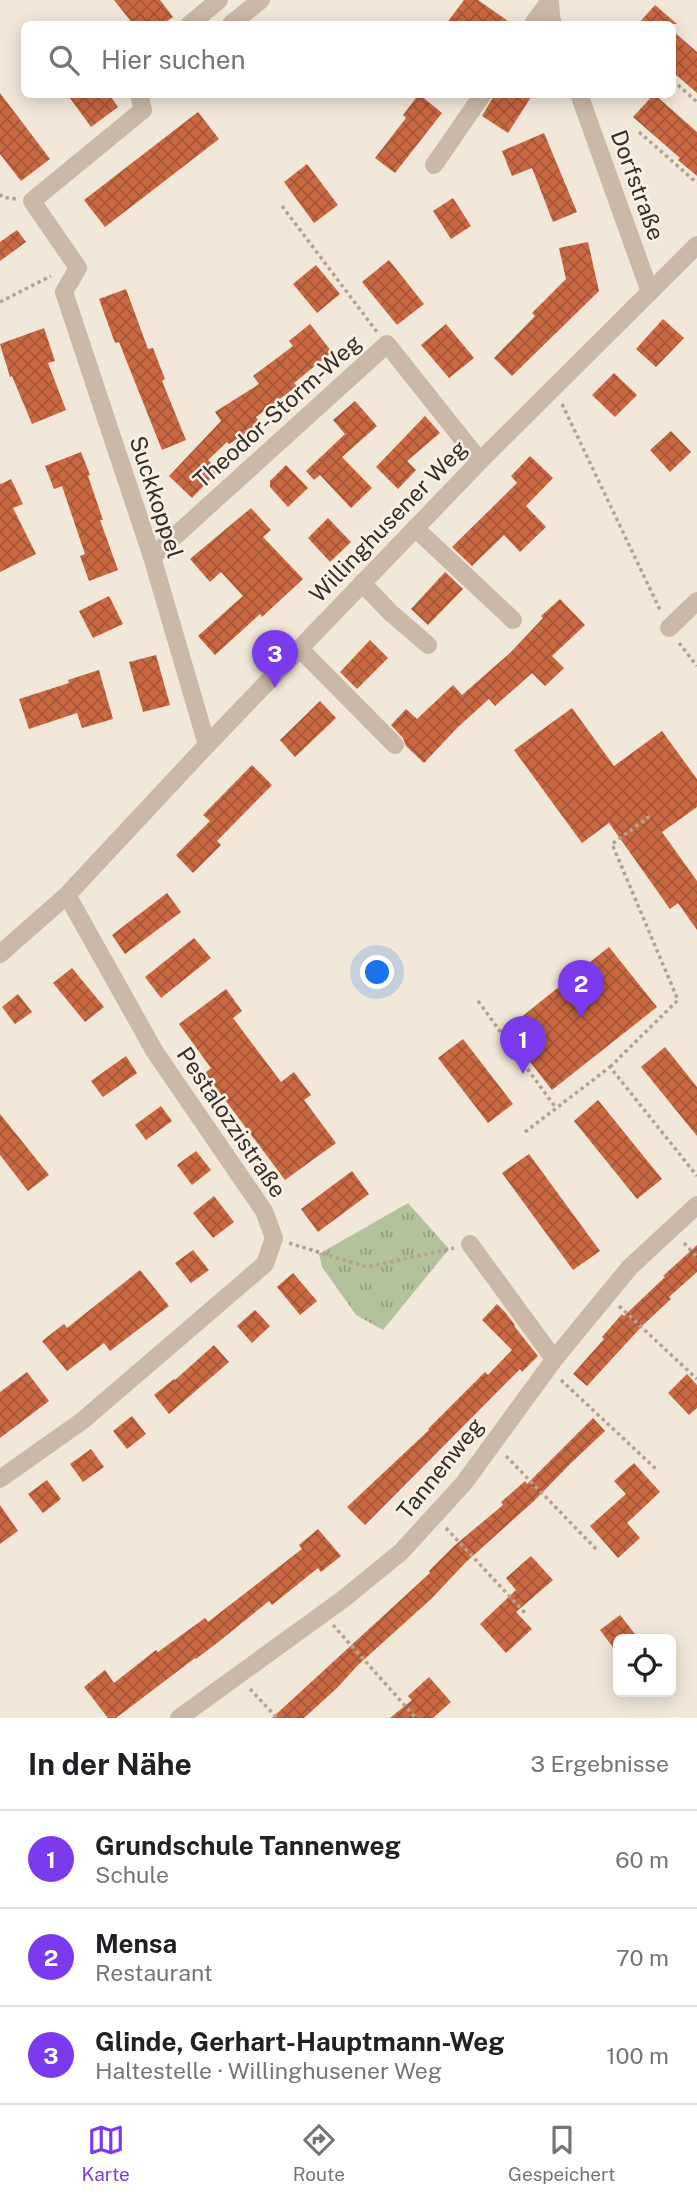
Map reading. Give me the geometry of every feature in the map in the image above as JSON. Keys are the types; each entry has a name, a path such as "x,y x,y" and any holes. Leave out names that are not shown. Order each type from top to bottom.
{"street":[{"path":"194,21 219,0"},
{"path":"235,21 261,0"},
{"path":"535,21 550,0"},
{"path":"550,0 552,21"},
{"path":"434,164 481,98"},
{"name":"Dorfstraße","path":"580,98 650,292"},
{"path":"64,292 78,268 32,201 141,102"},
{"name":"Willinghusener Weg","path":"0,954 67,895 206,745 415,528 697,245"},
{"name":"Suckkoppel","path":"64,292 152,557 206,745"},
{"name":"Theodor-Storm-Weg","path":"152,557 387,344 480,461"},
{"path":"415,528 513,620"},
{"path":"362,583 391,614 428,645"},
{"path":"669,628 697,601"},
{"path":"299,649 395,745"},
{"name":"Pestalozzistraße","path":"67,895 155,1052 264,1211 274,1238"},
{"name":"Tannenweg","path":"179,1718 199,1712 237,1676 323,1614 401,1552 464,1483 551,1363 630,1267 697,1205"},
{"path":"0,1479 82,1421 265,1264 274,1238"},
{"path":"470,1244 551,1363"}],"path":[{"path":"678,85 697,102"},
{"path":"639,132 697,183"},
{"path":"282,206 387,344"},
{"path":"0,302 51,276 64,292"},
{"path":"572,424 669,628 697,666"},
{"path":"525,1132 610,1067 678,1000 612,844 650,816"},
{"path":"478,1000 556,1108"},
{"path":"610,1067 697,1176"},
{"path":"274,1238 367,1267 470,1244"},
{"path":"607,1295 697,1379"},
{"path":"551,1363 657,1470"},
{"path":"493,1443 597,1550"},
{"path":"435,1515 526,1614"},
{"path":"323,1614 416,1718"},
{"path":"237,1676 277,1718"}],"green space":[{"path":"408,1203 449,1249 383,1330 356,1315 322,1267 319,1254"}],"building":[{"path":"114,0 160,0 173,17 167,21 131,21"},
{"path":"464,0 478,0 508,21 448,21"},
{"path":"655,5 674,21 641,21"},
{"path":"676,34 697,52 697,93 676,75"},
{"path":"0,93 50,159 21,181 0,154"},
{"path":"70,98 112,98 118,107 91,127"},
{"path":"416,98 424,98 442,113 395,173 375,158 406,118 403,115"},
{"path":"493,98 530,98 508,133 482,116"},
{"path":"650,98 659,98 697,132 697,176 678,160 680,158 633,117"},
{"path":"198,112 219,139 105,227 84,200"},
{"path":"544,133 577,212 553,222 532,168 512,176 502,151"},
{"path":"307,164 338,205 314,223 284,182"},
{"path":"453,198 471,226 451,239 433,211"},
{"path":"17,230 26,242 0,261 0,242"},
{"path":"588,242 599,291 512,376 494,358 535,316 532,313 566,279 559,248"},
{"path":"389,260 424,304 397,325 362,282"},
{"path":"316,265 340,294 317,313 293,284"},
{"path":"126,289 148,349 153,348 165,379 162,381 186,440 162,450 119,342 115,343 99,299"},
{"path":"663,319 684,338 656,367 636,349"},
{"path":"310,324 332,352 294,383 297,386 256,417 261,424 229,444 227,442 208,460 218,471 192,498 169,476 221,421 215,412 259,384 253,376 293,346 289,341"},
{"path":"446,324 474,358 449,378 421,345"},
{"path":"44,328 55,361 48,363 66,410 32,424 12,376 10,377 0,344"},
{"path":"614,373 637,395 615,417 592,395"},
{"path":"355,401 377,426 342,457 372,488 351,508 320,475 314,480 306,471 345,434 333,420"},
{"path":"425,416 440,433 407,461 416,470 398,489 376,467"},
{"path":"671,431 691,452 670,472 650,450"},
{"path":"81,452 103,520 100,520 118,570 89,581 80,556 85,554 62,486 54,489 45,466"},
{"path":"530,456 553,478 526,506 546,527 520,552 504,535 472,566 452,547 517,483 511,476"},
{"path":"286,465 308,488 288,507 270,487 270,481"},
{"path":"11,479 23,504 13,508 36,554 0,572 0,483"},
{"path":"251,508 271,530 263,537 303,579 215,655 198,636 243,596 221,572 210,582 190,559"},
{"path":"328,518 351,542 330,562 308,538"},
{"path":"445,572 463,589 428,625 411,609"},
{"path":"109,596 123,624 93,638 79,611"},
{"path":"560,599 585,625 552,656 564,668 545,686 532,673 495,706 489,699 424,763 406,746 403,738 391,725 406,709 417,719 453,685 462,695 511,652 543,618 541,616"},
{"path":"370,640 388,658 357,689 340,672"},
{"path":"156,655 170,705 143,712 129,662"},
{"path":"99,670 113,719 82,728 77,713 29,729 19,699"},
{"path":"320,701 336,718 295,757 280,740"},
{"path":"572,708 614,766 662,731 697,779 697,807 662,832 697,881 697,930 678,903 670,909 609,823 582,843 514,750"},
{"path":"252,765 272,785 217,841 221,845 193,873 176,855 210,821 203,815"},
{"path":"167,893 181,912 125,954 112,935"},
{"path":"194,938 211,958 161,998 145,977"},
{"path":"609,947 657,1007 552,1090 505,1030"},
{"path":"72,968 104,1007 85,1022 53,983"},
{"path":"226,989 242,1011 233,1018 281,1082 294,1072 311,1095 304,1100 336,1143 285,1180 205,1073 211,1068 179,1024"},
{"path":"18,994 32,1012 15,1024 2,1007"},
{"path":"463,1039 513,1104 488,1123 438,1058"},
{"path":"665,1047 697,1087 697,1136 641,1067"},
{"path":"126,1056 137,1073 103,1097 91,1081"},
{"path":"598,1100 662,1179 637,1199 574,1121"},
{"path":"161,1106 172,1121 146,1140 135,1125"},
{"path":"0,1114 49,1175 28,1191 0,1155"},
{"path":"196,1151 211,1170 192,1185 177,1165"},
{"path":"529,1154 600,1251 573,1270 502,1173"},
{"path":"352,1171 369,1194 318,1232 301,1209"},
{"path":"214,1196 234,1222 213,1238 193,1213"},
{"path":"697,1245 697,1272 669,1297 671,1299 587,1386 573,1374 622,1314 624,1316"},
{"path":"193,1250 209,1270 191,1283 175,1263"},
{"path":"140,1270 169,1306 110,1351 104,1343 67,1371 42,1341 64,1324 67,1328"},
{"path":"293,1273 317,1301 300,1315 277,1287"},
{"path":"497,1304 538,1356 522,1372 520,1369 365,1525 347,1507 429,1430 485,1372 488,1375 512,1350 482,1320"},
{"path":"255,1310 270,1326 252,1343 237,1326"},
{"path":"214,1345 229,1362 169,1414 154,1395"},
{"path":"27,1372 49,1401 0,1438 0,1392"},
{"path":"687,1374 697,1385 697,1408 689,1415 668,1393"},
{"path":"132,1416 146,1434 127,1449 113,1431"},
{"path":"593,1418 605,1431 337,1688 304,1718 272,1718 430,1573 454,1546 503,1505 501,1502 525,1481 527,1484"},
{"path":"91,1449 104,1467 83,1482 70,1464"},
{"path":"634,1463 660,1492 627,1523 640,1538 618,1558 590,1526 626,1494 614,1481"},
{"path":"47,1480 61,1499 43,1513 28,1494"},
{"path":"0,1505 18,1531 0,1544"},
{"path":"318,1529 341,1556 321,1572 318,1568 272,1605 269,1601 116,1718 108,1718 84,1687 105,1670 114,1683 156,1650 158,1652 205,1618 208,1622 302,1549 299,1545"},
{"path":"531,1556 553,1580 516,1612 532,1629 506,1653 480,1624 516,1590 506,1578"},
{"path":"620,1615 635,1634 613,1634 613,1647 600,1630"},
{"path":"429,1677 451,1702 433,1718 390,1718 412,1700 408,1696"}],"place":[{"name":"Glinde, Gerhart-Hauptmann-Weg","path":"275,688"},
{"name":"Mensa","path":"581,1018"},
{"name":"Grundschule Tannenweg","path":"523,1074"}]}
